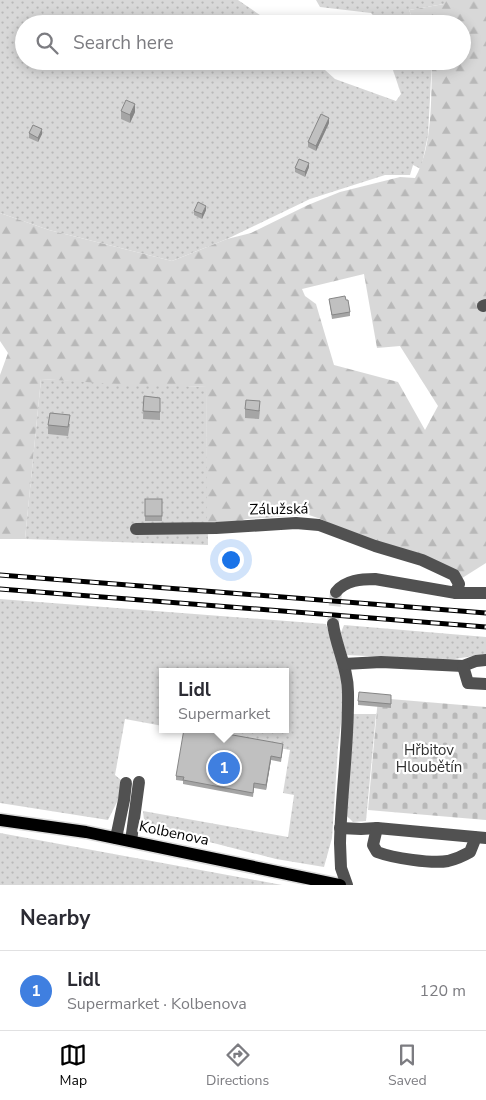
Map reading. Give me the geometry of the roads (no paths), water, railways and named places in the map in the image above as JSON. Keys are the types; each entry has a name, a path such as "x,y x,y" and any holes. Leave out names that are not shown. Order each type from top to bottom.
{"main road":[{"name":"Kolbenova","path":"0,820 56,827 116,838 340,885"}],"street":[{"name":"Zálužská","path":"136,529 216,528 296,523 319,525 375,546 422,560 454,575 459,584 456,593"},
{"path":"336,592 340,586 347,583 375,578 456,593 486,593"},
{"path":"333,624 344,664 348,691 340,828 341,868 347,885"},
{"path":"344,664 381,662 463,666 476,661 486,660"},
{"path":"463,666 468,683 486,684"},
{"path":"131,841 140,782"},
{"path":"116,838 126,783"},
{"path":"340,828 361,830 377,828 480,838"},
{"path":"377,828 373,845 377,852 387,856 410,859 446,862 470,852 474,842 480,838"}],"tunnel":[{"path":"333,624 336,592"}],"railway":[{"path":"0,575 486,613"},
{"path":"0,589 486,627"}],"place":[{"name":"Lidl","path":"224,768"}],"park label":[{"name":"Hřbitov Hloubětín","path":"429,758"}]}
